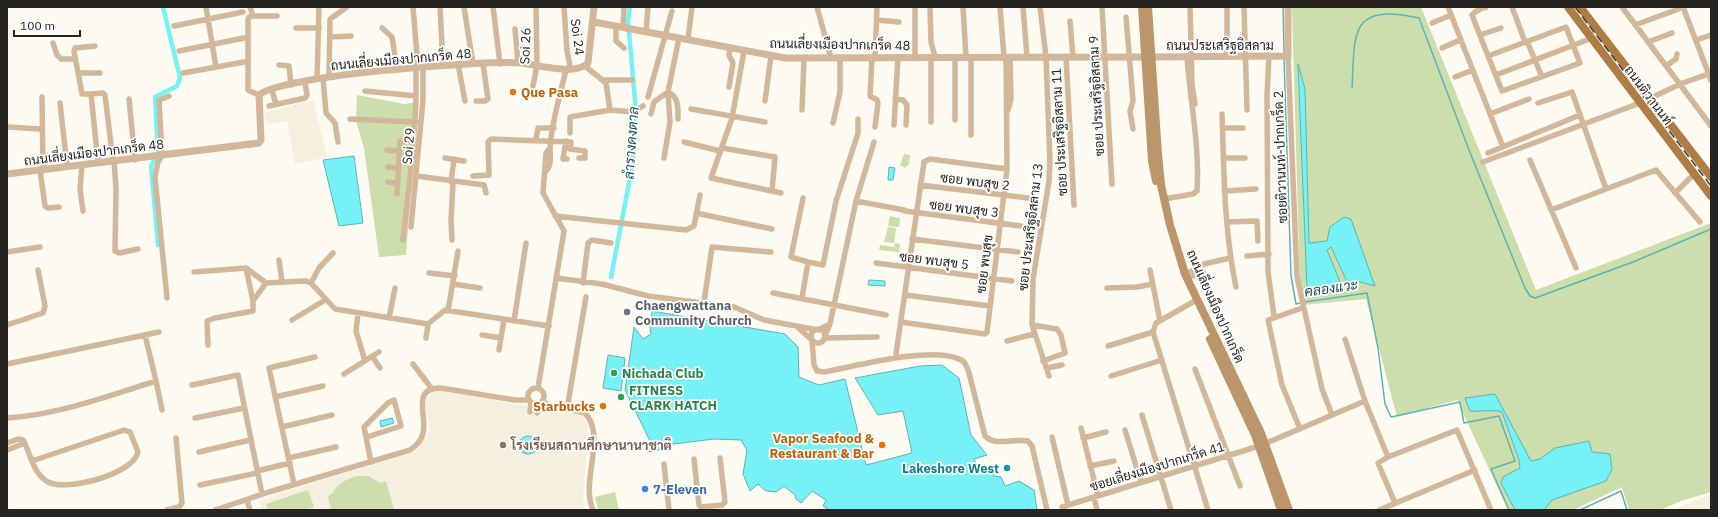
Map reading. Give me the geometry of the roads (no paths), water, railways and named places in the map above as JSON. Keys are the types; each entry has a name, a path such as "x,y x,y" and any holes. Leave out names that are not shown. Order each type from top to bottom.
{"main road":[{"name":"ถนนเลี่ยงเมืองปากเกร็ด","path":"1142,7 1158,154 1164,199 1170,225 1186,276 1262,445 1289,510"},
{"name":"ถนนเลี่ยงเมืองปากเกร็ด","path":"1148,7 1148,57 1152,161 1165,226 1177,267 1262,445 1281,510"},
{"name":"ถนนติวานนท์","path":"1568,7 1711,196"},
{"name":"ถนนติวานนท์","path":"1580,7 1711,177"},
{"path":"1640,103 1650,98"}],"street":[{"path":"206,7 216,67"},
{"path":"250,7 253,16"},
{"path":"319,7 318,28 326,113 335,123 338,142"},
{"path":"323,78 330,37 330,19 347,7"},
{"path":"403,240 410,196 419,68 413,7"},
{"path":"440,7 443,65"},
{"path":"464,7 473,64"},
{"path":"493,7 500,64"},
{"name":"Soi 26","path":"533,86 536,65 536,7"},
{"name":"Soi 24","path":"564,7 569,70"},
{"path":"594,7 594,22 588,63 585,66 603,80 607,86 610,110"},
{"path":"624,7 625,28 616,41 624,48"},
{"path":"646,32 648,7"},
{"path":"688,39 692,7"},
{"path":"817,7 831,58"},
{"path":"875,127 878,103 877,100 870,96 877,7"},
{"path":"915,7 915,57"},
{"path":"930,7 933,57 931,122"},
{"path":"963,7 968,57 971,135"},
{"name":"ซอย พบสุข","path":"901,322 985,334 990,306 1007,169 1008,112 1011,99 1000,7"},
{"path":"1023,7 1027,57"},
{"name":"ซอย ประเสริฐอิสลาม 13","path":"1040,7 1046,57 1050,162 1033,279 1032,325 1049,376"},
{"name":"ซอย ประเสริฐอิสลาม 9","path":"1102,7 1112,184"},
{"path":"1164,199 1193,194 1197,191 1195,131 1189,57 1190,7"},
{"path":"1227,7 1227,57"},
{"path":"1244,7 1247,110"},
{"name":"ซอยติวานนท์-ปากเกร็ด 2","path":"1288,7 1286,56 1296,277 1322,389 1332,415"},
{"path":"1448,7 1503,147"},
{"path":"1484,7 1474,12 1472,15 1488,56 1496,75 1502,91 1580,63 1566,27 1488,56"},
{"path":"1512,7 1542,77"},
{"path":"1622,7 1627,10 1635,25 1711,126"},
{"path":"1635,25 1669,9 1683,7 1710,73 1711,80"},
{"path":"648,97 672,11"},
{"path":"174,26 243,12"},
{"path":"1432,23 1451,15"},
{"path":"259,95 248,90 248,19 249,17 253,16 277,16"},
{"path":"1126,17 1128,57 1133,101 1130,111 1133,129"},
{"path":"876,20 899,22"},
{"name":"ซอย ประเสริฐอิสลาม 11","path":"1070,21 1069,57 1074,205"},
{"name":"ถนนเลี่ยงเมืองปากเกร็ด 48","path":"594,22 771,56 804,58 1148,57"},
{"path":"296,28 318,28"},
{"path":"382,28 392,38 397,70"},
{"path":"1480,35 1501,28"},
{"path":"515,29 518,63"},
{"path":"1648,42 1672,33"},
{"path":"1696,40 1711,35"},
{"path":"330,37 351,36"},
{"path":"179,51 244,38"},
{"path":"664,158 670,122 668,92 679,38"},
{"path":"1496,75 1592,38"},
{"path":"1442,48 1460,40"},
{"path":"53,43 59,58 75,59"},
{"path":"95,46 75,48 75,59 82,94 103,93 105,96 116,195 115,250 119,252 138,249"},
{"path":"729,87 733,63 730,55 730,48"},
{"path":"744,51 732,118 711,178 781,193"},
{"path":"1666,66 1676,59 1677,54"},
{"path":"765,100 771,56"},
{"path":"1269,56 1267,95 1268,272 1274,316"},
{"name":"ถนนประเสริฐอิสลาม","path":"1148,57 1286,56"},
{"path":"955,57 955,120"},
{"path":"1189,57 1195,104"},
{"path":"802,110 804,58"},
{"path":"833,122 840,92 840,58"},
{"path":"894,125 898,58"},
{"path":"183,73 244,62"},
{"name":"ถนนเลี่ยงเมืองปากเกร็ด 48","path":"7,174 98,162 135,160 259,144 261,140 259,95 272,90 323,78 458,64 518,63 569,70 585,66"},
{"path":"458,64 465,101"},
{"path":"476,101 485,101 488,99 483,64"},
{"path":"279,65 289,66 292,85"},
{"name":"Soi 29","path":"411,227 423,100 419,68"},
{"path":"538,388 564,231 543,193 546,171 549,168 551,140 569,70"},
{"path":"1455,78 1473,70"},
{"path":"78,73 100,73"},
{"path":"1650,98 1680,84 1710,73"},
{"path":"603,80 632,80"},
{"path":"269,106 305,98 307,95 305,82"},
{"path":"272,90 275,101 278,104"},
{"path":"1538,102 1571,91 1606,189"},
{"path":"365,92 416,96"},
{"path":"651,114 654,102 668,92"},
{"path":"668,92 673,94 677,101 678,119"},
{"path":"92,94 98,162"},
{"path":"166,298 155,177 158,162 159,100 169,96"},
{"path":"42,97 41,170 45,206 48,208 60,207"},
{"path":"129,99 135,160"},
{"path":"895,99 903,100 907,105 906,125"},
{"path":"1490,114 1529,99"},
{"path":"60,103 67,166"},
{"path":"1483,162 1583,123 1640,103"},
{"path":"570,133 570,117 610,110 639,109"},
{"path":"691,109 732,118 765,122"},
{"path":"1222,114 1224,191 1230,258 1236,287"},
{"path":"1488,153 1580,115"},
{"path":"350,118 416,122"},
{"path":"803,198 791,257 823,265 836,201 858,133 858,119"},
{"path":"7,127 41,129"},
{"path":"536,139 538,128 554,128"},
{"path":"1223,128 1243,128"},
{"path":"473,176 489,175 489,140 536,139 566,141 571,142 570,149 585,151 585,158 579,158"},
{"path":"397,194 400,141 414,140"},
{"path":"566,141 563,159 567,159"},
{"path":"684,142 775,157 772,191"},
{"path":"813,350 824,338 830,324 856,201 874,142"},
{"path":"387,150 399,151"},
{"path":"445,158 464,161"},
{"path":"1224,158 1245,158"},
{"path":"452,240 452,182 454,159"},
{"path":"896,354 922,165 926,160 930,159 1007,169"},
{"path":"1530,160 1576,268"},
{"path":"82,165 80,189 83,212"},
{"path":"388,167 398,168"},
{"path":"1551,210 1656,170 1700,222"},
{"path":"1675,193 1694,174"},
{"path":"417,176 484,186 486,193"},
{"path":"388,182 397,183"},
{"name":"ซอย พบสุข 2","path":"920,185 1028,198"},
{"path":"1224,191 1256,189"},
{"path":"555,216 614,221 632,225 686,230 694,226 700,195"},
{"name":"ซอย พบสุข 3","path":"856,201 916,213 1021,226"},
{"path":"696,213 772,229"},
{"path":"1227,222 1257,221 1258,241"},
{"path":"912,239 1018,252"},
{"path":"583,282 588,243 592,240 611,243"},
{"path":"514,321 526,243"},
{"path":"7,252 40,246"},
{"path":"704,302 712,247 771,252"},
{"path":"448,311 458,251"},
{"path":"311,283 319,268 333,253"},
{"path":"1247,256 1269,254"},
{"path":"1186,276 1202,269 1204,264 1230,258"},
{"path":"279,260 282,282"},
{"path":"802,298 808,262"},
{"name":"ซอย พบสุข 5","path":"876,264 1012,281"},
{"path":"208,345 207,321 215,318 252,313 254,309 246,268"},
{"path":"194,272 246,268 266,283 306,281 311,283 325,300 335,309 428,324"},
{"path":"1202,269 1208,294"},
{"path":"7,325 43,313 45,306 38,270"},
{"path":"1150,270 1160,321"},
{"path":"429,273 455,276"},
{"path":"556,278 602,284 648,296 734,307 764,320 818,330 823,332 824,338"},
{"path":"253,301 266,283"},
{"path":"453,284 480,288"},
{"path":"1107,288 1137,288 1152,284"},
{"path":"389,318 395,288"},
{"path":"774,293 886,314"},
{"path":"905,295 990,306"},
{"path":"566,409 586,297"},
{"path":"292,320 325,300"},
{"path":"1193,302 1160,321 1155,325 1153,332 1208,510"},
{"path":"1300,429 1282,385 1268,320 1302,304"},
{"path":"426,338 428,324 444,310 549,326"},
{"path":"358,313 356,331 365,360"},
{"path":"499,350 504,319"},
{"path":"830,324 812,332 814,365 817,371 824,372 914,355 946,355 960,359 966,364 985,436 990,441 997,442 1020,439 1028,440 1032,446 1047,510"},
{"path":"1032,325 1057,329 1061,335 1065,353 1044,361"},
{"path":"796,326 812,340 819,343"},
{"path":"7,364 159,332"},
{"path":"1108,346 1153,332"},
{"path":"1007,341 1034,334"},
{"path":"145,335 162,410"},
{"path":"482,335 501,338"},
{"path":"824,338 877,337"},
{"path":"1345,339 1365,400 1388,457"},
{"path":"344,374 378,352"},
{"path":"294,484 269,368 315,356"},
{"path":"372,356 380,368"},
{"path":"1111,376 1162,360"},
{"path":"413,364 432,389"},
{"path":"1046,368 1062,365"},
{"path":"1195,369 1240,486"},
{"path":"192,385 238,375 262,494"},
{"path":"7,418 49,412 76,406 156,381"},
{"path":"275,397 323,386"},
{"path":"215,510 294,484 410,450 424,433 422,401 427,392 432,389 441,388 515,400 540,402 550,406 585,413 592,422 594,437 589,494 593,510"},
{"path":"530,412 529,392 532,389 538,388"},
{"path":"537,413 544,394 538,388"},
{"path":"367,437 400,426 394,400 388,403 365,425 371,462"},
{"name":"ซอยเลี่ยงเมืองปากเกร็ด 41","path":"1052,437 1065,506 1262,445 1365,400"},
{"path":"196,418 244,408"},
{"path":"282,427 332,415"},
{"path":"1142,415 1171,510"},
{"path":"1081,428 1096,496 1097,510"},
{"path":"7,443 21,438 25,443 32,461 41,477 46,481 62,486 73,485 91,480 128,466 134,461 138,452 130,432 124,430 32,461"},
{"path":"1125,430 1141,482"},
{"path":"1396,503 1378,463 1388,457 1457,430 1491,510"},
{"path":"1083,438 1106,432"},
{"path":"167,510 179,507 182,503 176,438"},
{"path":"199,452 250,440"},
{"path":"7,450 25,443"},
{"path":"200,485 257,472 290,460 336,447"},
{"path":"694,459 699,505 701,507 712,508 722,505 725,502 720,458"},
{"path":"1090,466 1114,461"},
{"path":"664,464 669,510"},
{"path":"1379,510 1475,470"},
{"path":"247,500 250,510"}],"water":[{"path":"1298,64 1305,89 1309,243 1327,241 1330,227 1344,217 1351,219 1375,286 1360,282 1347,282 1331,247 1327,250 1341,284 1319,292 1307,288"},
{"path":"354,156 363,223 339,226 323,160"},
{"path":"889,167 895,168 893,180 888,180"},
{"path":"869,280 885,281 885,286 868,285"},
{"path":"652,311 785,334 798,347 799,377 819,385 845,379 866,465 912,453 903,411 878,415 855,378 920,366 942,365 959,378 971,435 987,455 974,459 980,473 990,469 994,476 1001,477 1005,486 1019,481 1034,490 1037,510 829,510 823,506 826,500 812,491 801,503 795,498 796,496 784,486 776,492 766,491 758,484 750,491 743,474 747,450 741,440 714,439 674,444 665,443 659,450 647,452 645,444 651,443 625,390 634,327 643,339 651,334 650,329"},
{"name":"Nichada Club","path":"608,355 625,358 621,391 603,388"},
{"path":"1495,394 1531,461 1540,459 1555,448 1589,441 1592,452 1610,454 1612,469 1606,481 1552,500 1544,510 1515,510 1501,483 1503,477 1520,468 1519,460 1502,412 1470,411 1465,398"},
{"path":"392,418 394,423 381,427 380,421"},
{"path":"528,436 534,439 537,445 534,451 528,454 522,451 519,445 522,439"}],"waterway":[{"path":"158,245 151,166 158,153 155,97 177,86 180,78 163,7"},
{"name":"ลำรางดงตาล","path":"611,277 633,162 635,101 628,21 630,7"},
{"name":"คลองแวะ","path":"1283,7 1284,53"},
{"path":"1352,88 1354,51 1356,37 1360,26 1368,19 1379,15 1396,14 1419,18 1469,150 1525,288 1530,296 1535,298 1633,262 1711,229"},
{"name":"คลองแวะ","path":"1284,59 1291,276 1296,304 1301,303"},
{"name":"คลองแวะ","path":"1305,302 1367,293 1378,348 1385,404 1391,417 1460,402 1464,423 1499,416 1515,461 1491,469 1509,510"},
{"name":"คลองแวะ","path":"1580,510 1621,491 1627,510"}],"railway":[{"path":"1575,7 1711,186"}],"place":[{"name":"Que Pasa","path":"513,92"},
{"name":"Chaengwattana Community Church","path":"627,312"},
{"name":"Nichada Club","path":"614,373"},
{"name":"FITNESS CLARK HATCH","path":"621,397"},
{"name":"Starbucks","path":"603,406"},
{"name":"โรงเรียนสถานศึกษานานาชาติ","path":"503,445"},
{"name":"Vapor Seafood & Restaurant & Bar","path":"882,445"},
{"name":"Lakeshore West","path":"1007,468"},
{"name":"7-Eleven","path":"645,489"}]}
